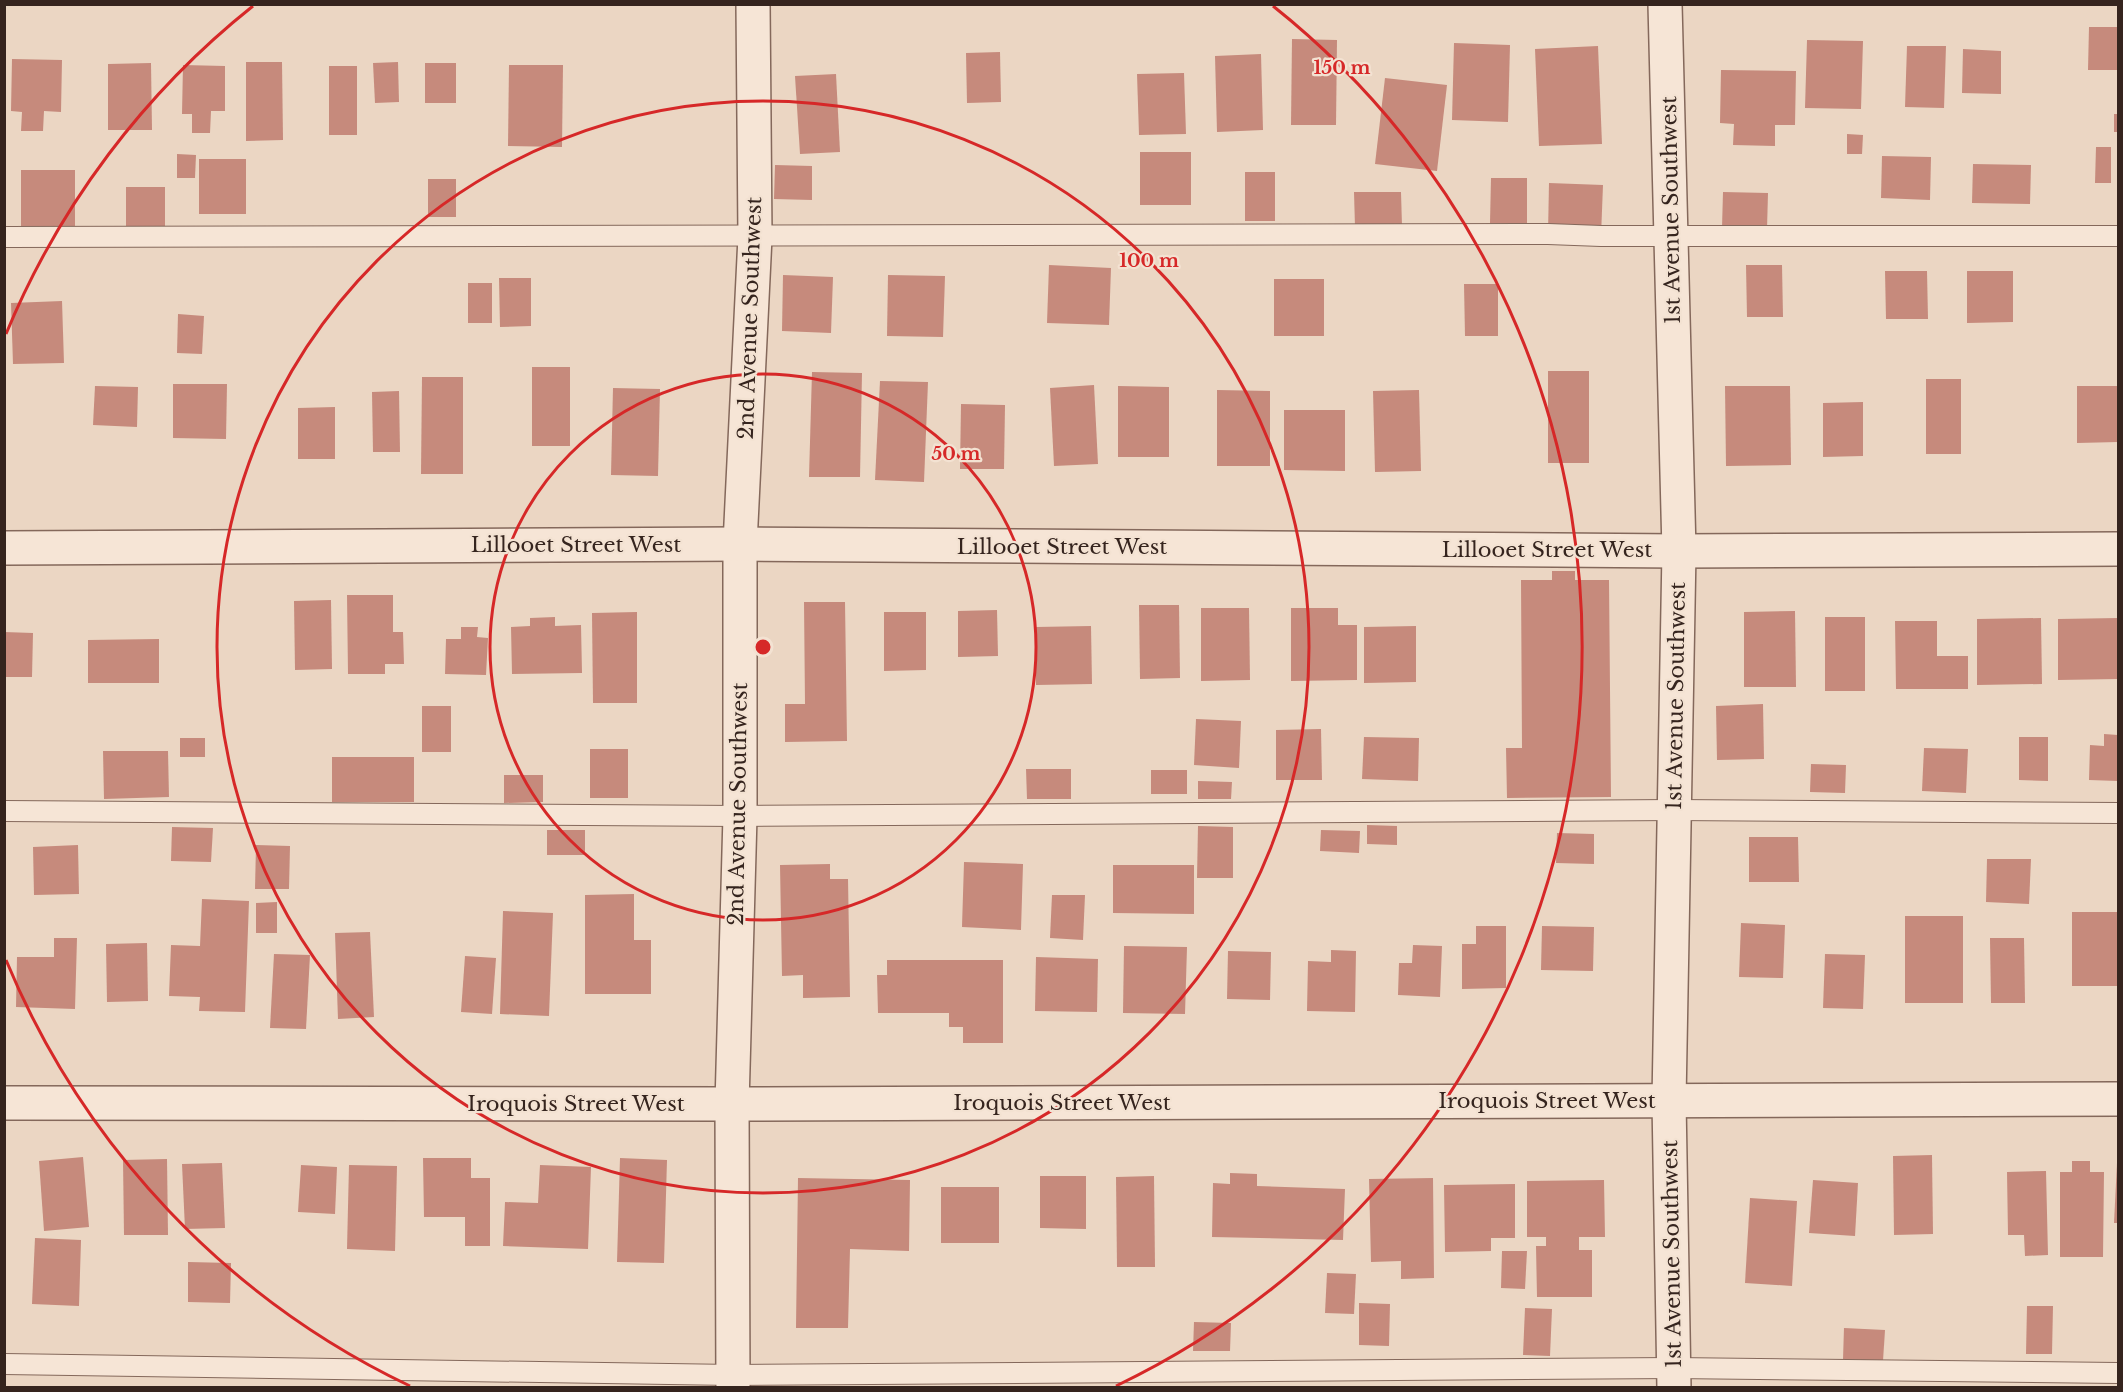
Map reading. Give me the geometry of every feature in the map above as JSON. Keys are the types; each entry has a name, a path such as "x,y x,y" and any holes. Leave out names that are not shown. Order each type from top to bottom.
{"street":[{"name":"2nd Avenue Southwest","path":"733,1381 732,1104 740,816 740,544 755,237 753,4"},
{"name":"1st Avenue Southwest","path":"1665,4 1679,551 1669,1101 1674,1378"},
{"name":"Lillooet Street West","path":"4,548 740,544 1679,551 2118,549"},
{"name":"Iroquois Street West","path":"4,1103 732,1104 2118,1099"}],"lane":[{"path":"4,237 1536,234 2118,236"},
{"path":"4,811 740,816 1674,810 2118,813"},
{"path":"4,1364 733,1381 1674,1378 2118,1373"}],"building":[{"path":"2089,27 2118,27 2118,70 2088,70"},
{"path":"1292,39 1337,40 1336,125 1291,125"},
{"path":"1807,40 1863,41 1861,109 1805,108"},
{"path":"1454,43 1510,45 1508,122 1452,120"},
{"path":"1598,46 1602,144 1539,146 1535,49"},
{"path":"1907,46 1946,46 1944,108 1905,107"},
{"path":"1963,49 2001,51 2001,94 1962,93"},
{"path":"1000,52 1001,102 967,103 966,53"},
{"path":"1261,54 1263,130 1217,132 1215,56"},
{"path":"12,59 62,60 61,112 44,111 43,131 21,131 22,112 11,111"},
{"path":"246,62 282,62 283,140 246,141"},
{"path":"398,62 399,102 375,103 373,63"},
{"path":"151,63 152,130 108,130 108,64"},
{"path":"425,63 456,63 456,103 425,103"},
{"path":"183,65 225,66 225,111 211,111 210,133 192,133 192,114 182,114"},
{"path":"509,65 563,65 562,147 508,146"},
{"path":"329,66 357,66 357,135 329,135"},
{"path":"1721,70 1796,71 1795,125 1775,125 1775,146 1733,145 1734,124 1720,123"},
{"path":"1184,73 1186,134 1139,135 1137,74"},
{"path":"836,74 840,152 800,154 795,76"},
{"path":"1385,78 1447,85 1437,171 1375,164"},
{"path":"2114,114 2118,114 2118,132 2114,132"},
{"path":"1847,134 1863,135 1862,154 1847,154"},
{"path":"2096,147 2111,147 2111,183 2095,183"},
{"path":"1140,152 1191,152 1191,205 1140,205"},
{"path":"177,154 196,155 195,178 177,178"},
{"path":"1882,156 1931,157 1930,200 1881,198"},
{"path":"199,159 246,159 246,214 199,214"},
{"path":"1973,164 2031,165 2030,204 1972,203"},
{"path":"775,165 812,166 812,200 774,199"},
{"path":"21,170 75,170 75,229 21,229"},
{"path":"1245,172 1275,172 1275,221 1245,221"},
{"path":"1491,178 1527,178 1527,224 1490,223"},
{"path":"428,179 456,179 456,217 428,217"},
{"path":"1549,183 1603,185 1601,236 1548,234"},
{"path":"126,187 165,187 165,234 126,234"},
{"path":"1354,192 1401,192 1402,226 1355,227"},
{"path":"1723,192 1768,193 1767,229 1722,228"},
{"path":"1049,265 1111,268 1109,325 1047,323"},
{"path":"1746,265 1782,265 1783,317 1747,317"},
{"path":"1885,271 1927,271 1928,319 1886,319"},
{"path":"1967,271 2013,271 2013,322 1967,323"},
{"path":"783,275 833,277 831,333 782,331"},
{"path":"888,275 945,276 943,337 887,336"},
{"path":"499,278 531,278 531,326 500,327"},
{"path":"1274,279 1324,279 1324,336 1274,336"},
{"path":"468,283 492,283 492,323 468,323"},
{"path":"1464,284 1498,284 1498,336 1465,336"},
{"path":"62,301 64,363 13,364 11,303"},
{"path":"178,314 204,316 202,354 177,353"},
{"path":"532,367 570,367 570,446 532,446"},
{"path":"1548,371 1589,371 1589,463 1548,463"},
{"path":"812,372 862,373 860,477 809,477"},
{"path":"422,377 463,377 463,474 421,474"},
{"path":"1926,379 1961,379 1961,454 1926,454"},
{"path":"880,381 928,382 924,482 875,480"},
{"path":"173,384 227,384 226,439 173,438"},
{"path":"1094,385 1098,464 1054,466 1050,388"},
{"path":"95,386 138,387 137,427 93,425"},
{"path":"1118,386 1169,387 1169,457 1118,457"},
{"path":"1725,386 1790,386 1791,465 1726,466"},
{"path":"2077,386 2118,386 2118,442 2077,443"},
{"path":"613,388 660,389 658,476 611,475"},
{"path":"1217,390 1270,391 1270,466 1217,466"},
{"path":"1419,390 1421,471 1375,472 1373,391"},
{"path":"399,391 400,452 373,452 372,392"},
{"path":"1863,402 1863,456 1823,457 1823,403"},
{"path":"961,404 1005,405 1004,469 960,469"},
{"path":"335,407 335,459 298,459 298,408"},
{"path":"1284,410 1345,410 1345,471 1284,470"},
{"path":"1552,571 1575,571 1575,580 1609,580 1611,797 1507,798 1506,748 1522,748 1521,580 1552,580"},
{"path":"347,595 393,595 393,632 403,632 404,664 385,664 385,674 348,674"},
{"path":"331,600 332,669 295,670 294,601"},
{"path":"804,602 845,602 847,741 785,742 785,704 805,704"},
{"path":"1139,605 1179,605 1180,678 1140,679"},
{"path":"1201,608 1249,608 1250,680 1201,681"},
{"path":"1291,608 1338,608 1338,625 1357,625 1357,680 1291,681"},
{"path":"997,610 998,656 958,657 958,611"},
{"path":"1795,611 1796,687 1744,687 1744,612"},
{"path":"637,612 637,703 593,703 592,613"},
{"path":"884,612 926,612 926,670 884,671"},
{"path":"555,617 555,626 581,625 582,673 512,674 511,627 530,626 530,618"},
{"path":"1825,617 1865,617 1865,691 1825,691"},
{"path":"2041,618 2042,684 1977,685 1977,619"},
{"path":"2118,618 2118,679 2058,680 2058,619"},
{"path":"1895,621 1937,621 1937,656 1968,656 1968,689 1896,689"},
{"path":"1091,626 1092,684 1036,685 1036,627"},
{"path":"1416,626 1416,682 1364,683 1364,627"},
{"path":"461,627 478,627 477,637 488,638 486,675 445,674 446,639 461,639"},
{"path":"4,632 33,633 32,677 4,677"},
{"path":"159,639 159,683 88,683 88,640"},
{"path":"1763,704 1764,759 1717,760 1716,706"},
{"path":"422,706 451,706 451,752 422,752"},
{"path":"1196,719 1241,721 1239,768 1194,765"},
{"path":"1321,729 1322,780 1276,780 1276,730"},
{"path":"2104,734 2118,735 2118,781 2089,780 2090,745 2104,746"},
{"path":"1364,737 1419,738 1418,781 1362,779"},
{"path":"2019,737 2048,737 2048,781 2019,780"},
{"path":"180,738 205,738 205,757 180,757"},
{"path":"1924,748 1968,749 1966,793 1922,791"},
{"path":"590,749 628,749 628,798 590,798"},
{"path":"103,751 168,751 169,797 104,799"},
{"path":"332,757 414,757 414,802 332,802"},
{"path":"1811,764 1846,765 1845,793 1810,792"},
{"path":"1026,769 1071,769 1071,799 1027,799"},
{"path":"1151,770 1187,770 1187,794 1151,794"},
{"path":"504,775 543,775 543,802 504,803"},
{"path":"1198,781 1232,782 1231,799 1198,799"},
{"path":"1367,825 1397,826 1397,845 1367,844"},
{"path":"1198,826 1233,827 1233,878 1197,878"},
{"path":"172,827 213,828 211,862 171,861"},
{"path":"547,830 585,830 585,855 547,855"},
{"path":"1321,830 1360,831 1359,853 1320,851"},
{"path":"1557,833 1594,834 1594,864 1556,863"},
{"path":"1749,837 1798,837 1799,882 1749,882"},
{"path":"78,845 79,894 34,895 33,847"},
{"path":"256,845 290,846 289,889 255,889"},
{"path":"1987,859 2031,859 2029,904 1986,902"},
{"path":"964,862 1023,864 1021,930 962,927"},
{"path":"830,864 830,879 848,879 850,997 803,998 803,975 782,976 780,865"},
{"path":"1113,865 1194,865 1194,914 1113,913"},
{"path":"634,894 634,940 651,940 651,994 585,994 585,895"},
{"path":"1052,895 1085,895 1083,940 1050,938"},
{"path":"202,899 249,901 245,1012 199,1011 200,997 169,996 171,945 200,946"},
{"path":"277,902 277,933 256,933 256,903"},
{"path":"503,911 553,913 549,1016 500,1014"},
{"path":"2072,912 2117,912 2117,986 2072,986"},
{"path":"1905,916 1963,916 1963,1003 1905,1003"},
{"path":"1741,923 1785,925 1783,978 1739,977"},
{"path":"1476,926 1506,926 1506,988 1462,989 1462,944 1476,944"},
{"path":"1542,926 1594,927 1593,971 1541,970"},
{"path":"370,932 374,1017 338,1019 335,933"},
{"path":"54,938 77,938 75,1009 16,1007 17,957 54,957"},
{"path":"1990,938 2024,938 2025,1003 1991,1003"},
{"path":"147,943 148,1001 107,1002 106,944"},
{"path":"1413,945 1442,946 1440,997 1398,995 1399,963 1412,963"},
{"path":"1124,946 1187,947 1185,1014 1123,1013"},
{"path":"1331,950 1356,951 1355,1012 1307,1011 1308,961 1331,962"},
{"path":"1228,951 1271,952 1270,1000 1227,999"},
{"path":"274,954 310,955 306,1029 270,1028"},
{"path":"1825,954 1865,955 1863,1009 1823,1008"},
{"path":"465,956 496,958 492,1014 461,1012"},
{"path":"1036,957 1098,959 1097,1012 1035,1011"},
{"path":"887,960 1003,960 1003,1043 963,1043 963,1027 949,1027 949,1013 878,1013 877,975 887,975"},
{"path":"1932,1155 1933,1234 1894,1235 1893,1156"},
{"path":"83,1157 89,1227 44,1231 39,1161"},
{"path":"423,1158 471,1158 471,1178 490,1178 490,1246 465,1246 465,1217 424,1217"},
{"path":"620,1158 667,1160 664,1263 617,1262"},
{"path":"167,1159 168,1235 124,1235 123,1160"},
{"path":"2072,1161 2090,1161 2090,1172 2104,1172 2103,1257 2060,1257 2060,1172 2072,1172"},
{"path":"222,1163 225,1228 185,1229 182,1164"},
{"path":"2117,1163 2118,1223 2114,1223"},
{"path":"301,1165 337,1167 335,1214 298,1212"},
{"path":"349,1165 397,1166 395,1251 347,1249"},
{"path":"540,1165 591,1167 588,1249 503,1246 505,1202 538,1203"},
{"path":"2046,1171 2048,1255 2025,1256 2024,1235 2008,1235 2007,1172"},
{"path":"1230,1173 1257,1174 1257,1186 1345,1189 1343,1240 1212,1237 1213,1183 1230,1184"},
{"path":"1040,1176 1086,1176 1086,1229 1040,1228"},
{"path":"1154,1176 1155,1267 1117,1267 1116,1177"},
{"path":"798,1178 910,1180 909,1251 850,1249 848,1328 796,1328"},
{"path":"1433,1178 1434,1278 1401,1279 1401,1261 1371,1262 1369,1179"},
{"path":"1604,1180 1605,1237 1579,1237 1579,1250 1592,1250 1592,1297 1537,1297 1536,1246 1546,1246 1546,1237 1527,1237 1527,1181"},
{"path":"1813,1180 1858,1183 1855,1236 1809,1233"},
{"path":"1515,1184 1515,1238 1491,1238 1491,1251 1445,1252 1444,1185"},
{"path":"941,1187 999,1187 999,1243 941,1243"},
{"path":"1750,1198 1797,1201 1792,1286 1745,1283"},
{"path":"35,1238 81,1240 79,1306 32,1304"},
{"path":"1502,1251 1527,1251 1525,1289 1501,1288"},
{"path":"188,1262 231,1263 230,1303 188,1302"},
{"path":"1327,1273 1356,1274 1354,1314 1325,1313"},
{"path":"1359,1303 1390,1304 1389,1346 1359,1345"},
{"path":"2027,1306 2053,1306 2052,1354 2026,1354"},
{"path":"1525,1308 1552,1309 1550,1356 1523,1355"},
{"path":"1194,1322 1231,1323 1230,1351 1193,1351"},
{"path":"1844,1328 1885,1330 1883,1361 1843,1359"}]}
